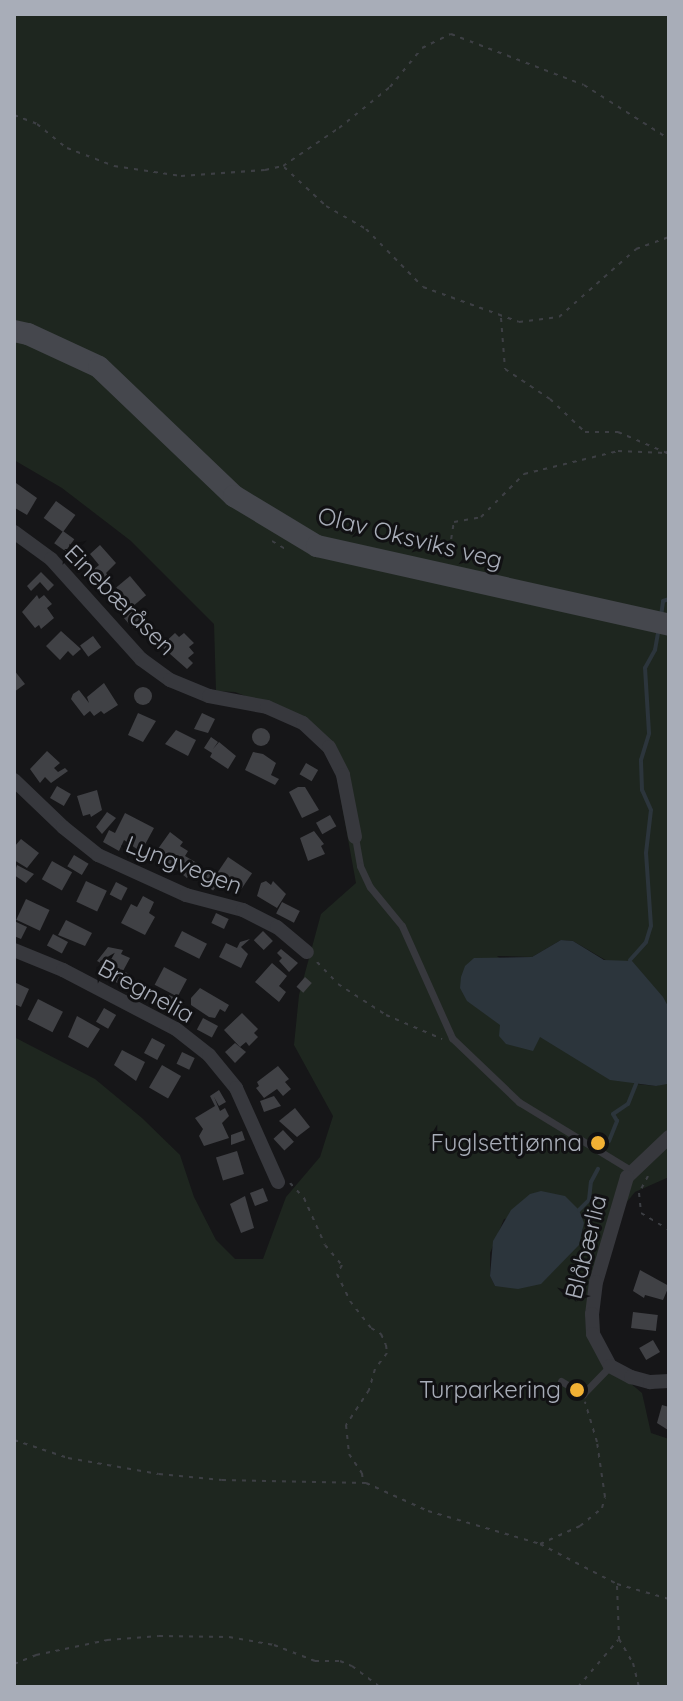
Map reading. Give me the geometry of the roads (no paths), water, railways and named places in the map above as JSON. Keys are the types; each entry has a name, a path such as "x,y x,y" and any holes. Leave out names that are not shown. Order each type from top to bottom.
{"street":[{"name":"Olav Oksviks veg","path":"14,331 54,345 99,367 234,496 317,546 669,625"},
{"name":"Einebæråsen","path":"14,532 51,559 141,659 170,680 209,696 267,707 303,723 329,747 343,775 355,837"},
{"name":"Lyngvegen","path":"14,780 63,827 98,855 186,895 243,910 277,927 307,952"},
{"name":"Bregnelia","path":"14,950 63,970 176,1029 209,1055 236,1088 278,1182"},
{"name":"Blåbærlia","path":"610,1366 593,1334 596,1282 617,1204 632,1171 669,1137"},
{"path":"610,1366 631,1377 650,1382 669,1381"}],"lane":[{"path":"355,837 360,866 370,887 402,926 452,1038 476,1065 519,1102 632,1171"},
{"path":"561,1381 583,1394 610,1366"}],"waterway":[{"path":"661,616 663,601 669,599"},
{"path":"630,960 646,942 651,926 646,853 651,810 642,790 641,760 649,733 645,668 655,650 659,628"},
{"path":"609,1141 617,1121 613,1114 628,1104 636,1084"},
{"path":"579,1210 589,1200 591,1182 598,1169"}],"place":[{"name":"Fuglsettjønna","path":"598,1143"},
{"name":"Turparkering","path":"577,1390"}]}
